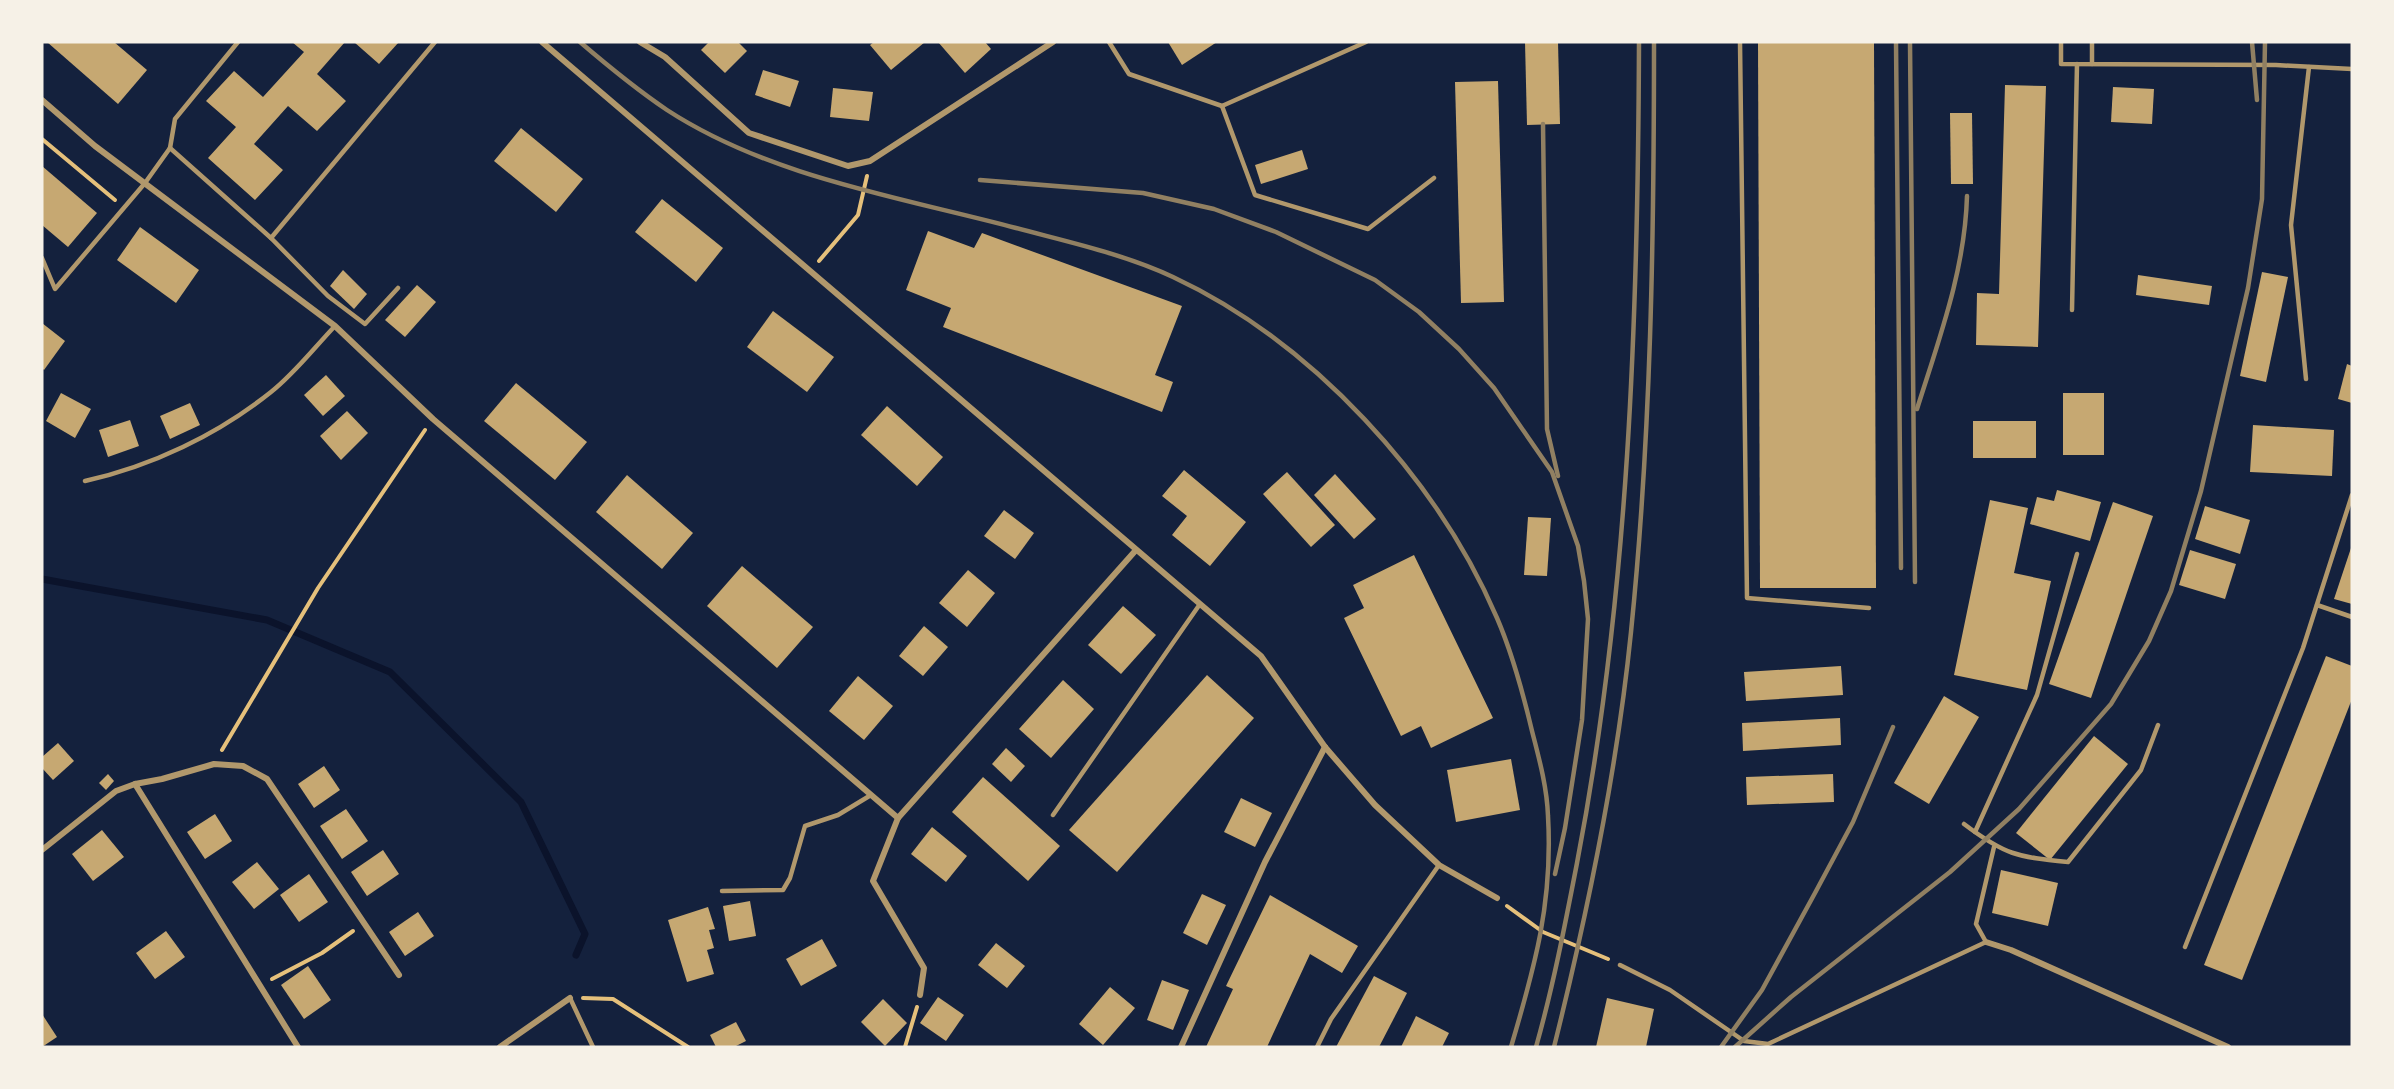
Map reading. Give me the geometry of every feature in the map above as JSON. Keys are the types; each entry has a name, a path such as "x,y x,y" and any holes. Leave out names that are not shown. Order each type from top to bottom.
{"street":[{"path":"542,42 1261,656 1325,747 1375,805 1439,865 1497,898"},
{"path":"640,42 665,57 748,133 848,166 870,161 1053,42"},
{"path":"42,100 95,146 335,326 433,419 898,818"},
{"path":"920,995 924,968 873,881 898,818 1136,550"},
{"path":"1181,1047 1265,862 1325,747"},
{"path":"42,850 116,791 214,764 243,766 267,779 399,975"},
{"path":"135,784 298,1047"},
{"path":"1986,942 2011,950 2228,1047"},
{"path":"500,1047 570,998"}],"lane":[{"path":"42,258 55,289 145,183 170,148 175,119 238,42"},
{"path":"271,238 435,42"},
{"path":"1109,42 1129,74 1222,106 1366,42"},
{"path":"1740,42 1748,598 1869,608"},
{"path":"2061,42 2061,64 2352,69"},
{"path":"2092,42 2092,64"},
{"path":"2072,310 2077,64"},
{"path":"2306,379 2291,225 2309,67"},
{"path":"1222,106 1255,195 1368,229 1434,178"},
{"path":"170,148 271,238 328,296 365,324 398,288"},
{"path":"85,481 126,472 220,429 272,391 335,326"},
{"path":"2185,947 2303,648 2352,495"},
{"path":"1974,832 2037,695 2077,554"},
{"path":"1053,815 1200,604"},
{"path":"2317,605 2352,616"},
{"path":"1964,824 1994,847 2014,855 2068,862 2141,770 2158,725"},
{"path":"722,891 783,890 790,878 805,826 838,815 871,795"},
{"path":"1620,965 1670,990 1744,1041 1768,1044 1986,942 1976,924 1994,847"},
{"path":"1317,1047 1331,1019 1405,910 1439,865"},
{"path":"570,998 593,1047"}],"path":[{"path":"42,139 124,208"},
{"path":"811,271 858,215 870,161"},
{"path":"214,764 248,710 318,588 433,419"},
{"path":"1497,898 1543,932 1620,965"},
{"path":"260,985 322,953 364,924"},
{"path":"907,1046 920,995"},
{"path":"570,998 613,999 688,1047"}],"building":[{"path":"47,42 114,42 147,70 118,104"},
{"path":"292,42 345,42 317,74 346,101 317,131 288,106 254,144 283,170 255,200 208,158 236,127 206,101 234,71 263,97 304,52"},
{"path":"354,42 399,42 379,64"},
{"path":"709,42 738,42 747,51 725,73 701,50"},
{"path":"874,42 925,42 891,70 870,45"},
{"path":"938,42 985,42 991,49 965,73"},
{"path":"1168,42 1217,42 1182,65"},
{"path":"1525,42 1558,42 1560,124 1527,125"},
{"path":"1758,42 1874,42 1876,588 1760,588"},
{"path":"763,70 799,81 790,107 755,95"},
{"path":"1498,81 1504,302 1461,303 1455,82"},
{"path":"2005,85 2046,86 2038,347 1976,345 1977,293 1999,294"},
{"path":"2113,87 2154,89 2152,124 2111,122"},
{"path":"833,88 873,92 869,121 830,117"},
{"path":"1950,113 1972,113 1973,184 1951,184"},
{"path":"521,128 583,179 556,212 494,161"},
{"path":"1302,150 1308,169 1261,184 1255,165"},
{"path":"42,166 97,213 68,247 42,225"},
{"path":"662,199 723,248 696,282 635,232"},
{"path":"140,227 199,270 176,303 117,260"},
{"path":"928,231 974,248 982,233 1182,306 1155,375 1173,382 1162,412 943,327 951,308 906,290"},
{"path":"343,270 367,294 354,309 330,286"},
{"path":"2262,272 2288,277 2266,382 2240,376"},
{"path":"2138,275 2212,286 2209,305 2136,295"},
{"path":"417,285 436,302 405,337 385,320"},
{"path":"773,311 834,357 807,392 747,347"},
{"path":"42,323 65,341 44,370 42,368"},
{"path":"2347,364 2352,366 2352,403 2338,399"},
{"path":"326,375 345,396 323,416 304,395"},
{"path":"516,383 587,442 555,480 484,421"},
{"path":"61,393 91,409 75,438 46,421"},
{"path":"2063,393 2104,393 2104,455 2063,455"},
{"path":"190,403 200,425 170,439 160,416"},
{"path":"887,406 943,457 917,486 861,435"},
{"path":"347,411 368,433 341,460 320,436"},
{"path":"130,420 139,446 108,457 99,430"},
{"path":"1973,421 2036,421 2036,458 1973,458"},
{"path":"2253,425 2334,430 2332,476 2250,472"},
{"path":"1184,470 1246,522 1210,566 1172,535 1187,516 1162,496"},
{"path":"1287,472 1335,525 1311,547 1263,494"},
{"path":"1335,474 1376,519 1354,539 1314,495"},
{"path":"627,475 693,533 662,569 596,512"},
{"path":"2057,490 2101,502 2090,541 2030,524 2037,497 2054,501"},
{"path":"1990,500 2028,508 2014,573 2051,581 2027,690 1954,675"},
{"path":"2113,502 2153,516 2091,698 2049,684"},
{"path":"2205,506 2250,520 2240,554 2195,539"},
{"path":"1004,510 1034,533 1015,559 984,536"},
{"path":"1528,517 1551,518 1547,576 1524,575"},
{"path":"2352,545 2352,604 2334,599"},
{"path":"2190,550 2236,564 2225,599 2179,585"},
{"path":"1414,555 1493,718 1431,748 1421,726 1401,736 1344,618 1364,608 1353,585"},
{"path":"742,566 813,627 777,668 707,606"},
{"path":"968,570 995,593 967,627 939,603"},
{"path":"1123,606 1156,635 1121,674 1088,645"},
{"path":"924,626 948,647 923,676 899,656"},
{"path":"2326,656 2352,666 2352,699 2242,980 2204,965"},
{"path":"1841,666 1843,695 1746,701 1744,672"},
{"path":"1207,675 1254,718 1117,872 1069,830"},
{"path":"858,676 893,706 864,740 829,711"},
{"path":"1063,680 1094,709 1051,758 1019,729"},
{"path":"1944,696 1979,717 1929,804 1894,783"},
{"path":"1840,718 1841,745 1743,751 1742,723"},
{"path":"2094,736 2128,764 2050,860 2016,833"},
{"path":"58,743 74,761 53,780 42,768 42,757"},
{"path":"1006,748 1025,766 1011,782 992,764"},
{"path":"1511,759 1520,810 1456,822 1447,770"},
{"path":"324,766 340,790 314,808 298,784"},
{"path":"108,774 114,781 106,790 99,783"},
{"path":"1833,774 1834,802 1747,805 1746,777"},
{"path":"983,777 1060,846 1028,881 952,812"},
{"path":"1241,798 1272,813 1255,847 1224,832"},
{"path":"346,809 368,841 342,859 320,826"},
{"path":"215,814 232,841 205,859 187,832"},
{"path":"932,827 967,856 946,882 911,854"},
{"path":"102,830 124,857 93,881 72,854"},
{"path":"383,850 399,874 367,896 351,872"},
{"path":"257,862 279,889 254,909 232,882"},
{"path":"2001,870 2058,883 2048,926 1992,913"},
{"path":"309,874 328,902 299,922 280,895"},
{"path":"1202,894 1226,905 1207,945 1183,933"},
{"path":"1270,895 1358,946 1342,973 1310,954 1267,1047 1206,1047 1233,989 1226,986"},
{"path":"750,901 756,936 729,941 723,906"},
{"path":"708,907 715,929 709,930 714,948 707,950 714,974 687,982 668,920"},
{"path":"418,912 434,936 405,956 389,932"},
{"path":"166,931 185,957 155,979 136,953"},
{"path":"822,939 837,966 801,986 786,959"},
{"path":"996,943 1025,966 1007,988 978,965"},
{"path":"308,966 331,1000 304,1019 281,985"},
{"path":"1374,976 1407,993 1379,1047 1336,1047"},
{"path":"1162,980 1189,990 1173,1030 1147,1020"},
{"path":"1110,987 1135,1008 1103,1045 1079,1024"},
{"path":"938,997 964,1015 946,1041 920,1023"},
{"path":"1607,998 1654,1009 1646,1047 1596,1047"},
{"path":"883,999 907,1023 885,1046 861,1022"},
{"path":"42,1014 57,1037 42,1047"},
{"path":"1416,1016 1449,1033 1442,1047 1401,1047"},
{"path":"736,1022 746,1041 734,1047 716,1047 710,1035"}],"waterway":[{"path":"42,579 267,620 390,672 521,802 585,934 576,955"}],"railway":[{"path":"580,42 667,110 707,133 749,152 792,169 881,195 1096,249 1173,277 1224,305 1274,338 1321,377 1365,419 1405,466 1441,515 1472,566 1508,646 1540,762 1548,816 1548,877 1535,961 1511,1047"},
{"path":"1536,1047 1563,933 1595,761 1619,557 1633,351 1639,42"},
{"path":"1554,1047 1600,841 1618,736 1631,632 1643,485 1650,337 1654,42"},
{"path":"1896,42 1901,568"},
{"path":"1910,42 1915,582"},
{"path":"2252,42 2257,100"},
{"path":"1735,1047 1791,997 1950,872 2019,809 2111,704 2149,641 2171,591 2201,491 2248,288 2262,199 2265,42"},
{"path":"1543,124 1547,429 1558,476"},
{"path":"980,180 1143,193 1214,209 1276,232 1375,280 1419,312 1459,349 1494,388 1552,472 1578,546 1584,581 1588,619 1582,720 1565,828 1555,874"},
{"path":"1917,409 1950,304 1961,251 1967,196"},
{"path":"1721,1047 1762,990 1815,893 1853,822 1893,727"}]}
